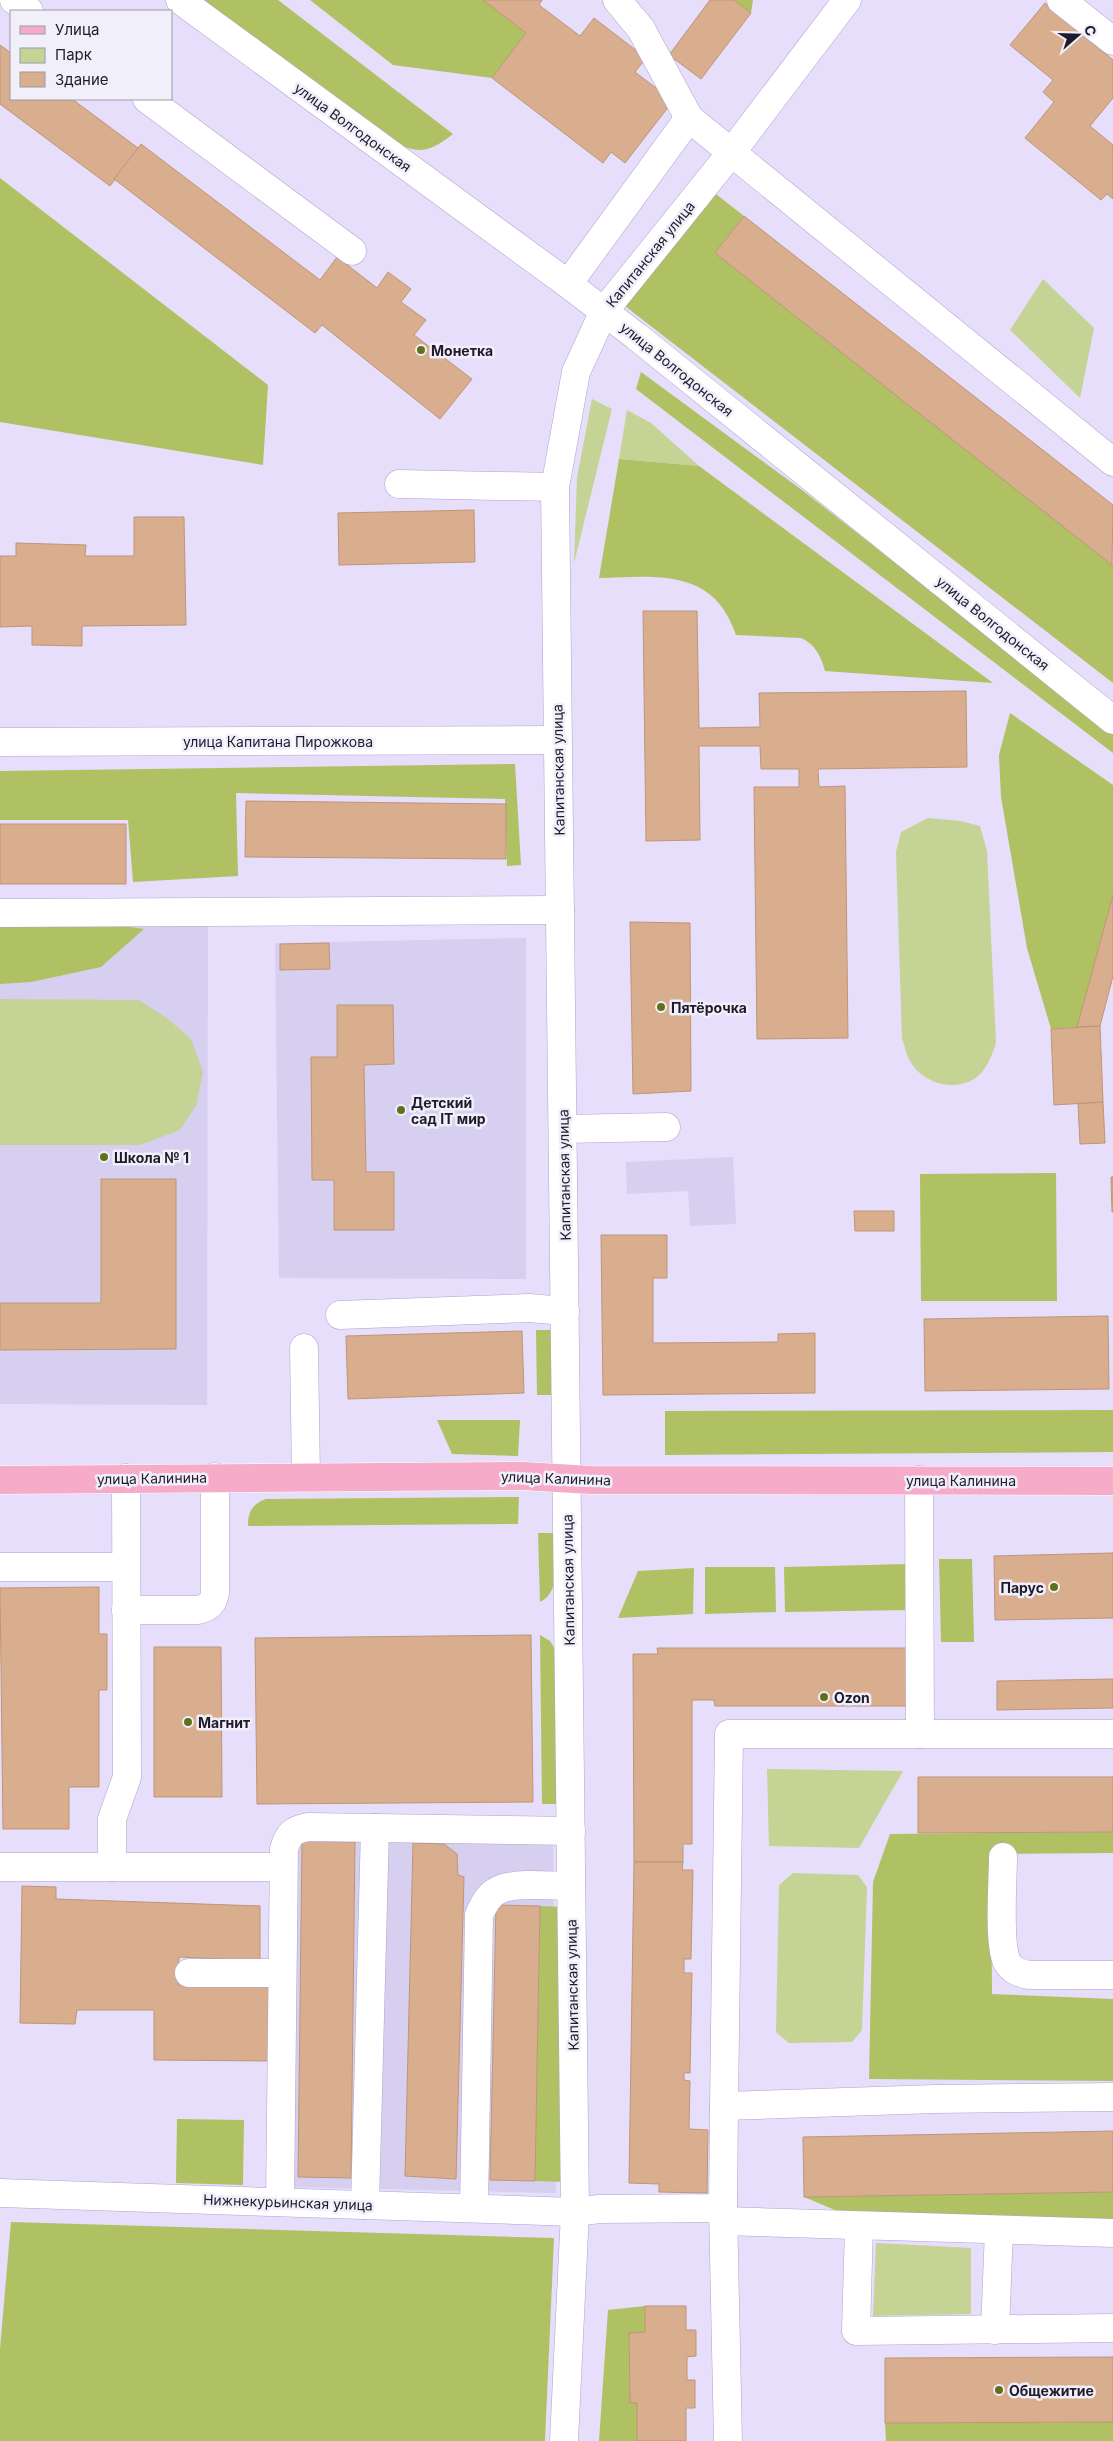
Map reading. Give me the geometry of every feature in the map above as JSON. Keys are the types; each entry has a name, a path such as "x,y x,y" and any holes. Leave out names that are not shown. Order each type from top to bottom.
{"main road":[{"name":"улица Калинина","path":"0,1480 524,1476 566,1480 1113,1481"}],"street":[{"path":"14,0 28,10"},
{"name":"улица Волгодонская","path":"180,0 604,311 1113,720"},
{"path":"617,0 641,29 689,118 1113,462"},
{"name":"Капитанская улица","path":"564,2441 575,2212 566,1480 564,1129 557,740 555,487 576,372 604,311 731,153 847,0"},
{"path":"1061,0 1113,41"},
{"path":"148,100 352,251"},
{"path":"568,284 689,118"},
{"path":"398,484 555,487"},
{"name":"улица Капитана Пирожкова","path":"0,742 557,740"},
{"path":"0,914 560,910"},
{"path":"564,1129 666,1127"},
{"path":"340,1316 529,1308 565,1312"},
{"path":"304,1348 306,1477"},
{"path":"112,1867 112,1819 127,1777 126,1478"},
{"path":"126,1610 198,1610 207,1608 213,1602 215,1592 215,1478"},
{"path":"919,1480 920,1734"},
{"path":"0,1567 126,1567"},
{"path":"728,2441 723,2215 728,1734 1113,1734"},
{"path":"280,2202 283,1867 287,1836 296,1830 308,1828 571,1831"},
{"path":"365,2205 375,1828"},
{"path":"1003,1857 1003,1946 1007,1962 1016,1972 1029,1975 1113,1975"},
{"path":"0,1868 283,1867"},
{"path":"474,2208 479,1915 484,1904 501,1889 511,1886 571,1886"},
{"path":"189,1973 282,1973"},
{"path":"724,2106 935,2099 1113,2097"},
{"name":"Нижнекурьинская улица","path":"0,2193 575,2212 599,2209 723,2215 859,2226 1113,2233"},
{"path":"859,2226 856,2332 1113,2328"},
{"path":"995,2330 1000,2230"}],"shaded area":[{"name":"Школа № 1","path":"0,910 208,910 207,1405 0,1404"},
{"name":"Детский сад IT мир","path":"526,938 526,1279 279,1278 275,943"},
{"path":"733,1157 736,1224 690,1226 688,1191 627,1194 626,1162"},
{"path":"553,1819 556,2193 292,2187 288,1820"}],"green space":[{"path":"204,0 278,0 453,134 436,146 421,150 405,147 386,138"},
{"path":"310,0 483,0 526,33 492,78 393,65"},
{"path":"734,0 753,0 751,13"},
{"path":"0,178 268,385 263,465 0,422"},
{"path":"712,191 744,216 715,253 1111,564 1113,563 1113,683 621,303"},
{"path":"1043,279 1094,328 1080,398 1010,330"},
{"path":"641,372 802,490 1113,733 1113,753 636,389"},
{"path":"592,399 612,409 574,563 577,478"},
{"path":"627,410 651,423 699,466 619,459"},
{"path":"619,459 699,466 993,683 825,671 817,651 801,638 736,635 726,613 714,598 699,587 662,577 599,578"},
{"path":"1010,713 1113,785 1113,895 1077,1027 1051,1029 1027,948 1001,797 999,755"},
{"path":"515,764 521,865 507,866 505,799 236,793 238,876 133,882 128,820 0,820 0,771"},
{"path":"928,818 961,821 980,826 987,851 996,1043 982,1072 974,1079 957,1085 939,1083 922,1075 915,1069 907,1056 902,1039 896,852 901,832"},
{"path":"55,916 144,929 101,967 31,982 0,984 0,917"},
{"path":"0,999 139,1000 168,1019 191,1039 203,1072 196,1106 180,1130 140,1145 0,1145"},
{"path":"1056,1173 1057,1301 921,1301 920,1174"},
{"path":"536,1330 553,1330 554,1395 537,1395"},
{"path":"1113,1410 1113,1452 665,1455 665,1411"},
{"path":"437,1420 520,1420 518,1456 452,1454"},
{"path":"519,1497 518,1524 248,1526 249,1517 254,1506 266,1499"},
{"path":"538,1533 554,1533 556,1561 555,1581 552,1590 540,1602"},
{"path":"939,1559 972,1559 974,1642 941,1642"},
{"path":"908,1564 909,1610 785,1612 784,1567"},
{"path":"705,1567 775,1567 776,1612 705,1614"},
{"path":"694,1568 693,1614 618,1618 638,1571"},
{"path":"540,1635 550,1641 557,1653 558,1804 542,1804"},
{"path":"767,1769 903,1771 859,1848 769,1846"},
{"path":"1113,1832 1113,1853 991,1854 992,1994 1113,1999 1113,2081 869,2079 873,1882 890,1834"},
{"path":"793,1873 858,1875 867,1887 862,2030 852,2042 789,2043 776,2032 779,1885"},
{"path":"540,1906 566,1907 568,2182 535,2181"},
{"path":"177,2119 244,2120 243,2185 176,2183"},
{"path":"1113,2192 1113,2222 837,2211 804,2197"},
{"path":"11,2222 554,2238 545,2441 0,2441 0,2349"},
{"path":"876,2243 971,2248 971,2314 873,2316"},
{"path":"645,2306 645,2332 629,2333 630,2402 637,2403 637,2441 599,2441 608,2310"},
{"path":"1113,2422 1113,2441 886,2441 885,2423"}],"building":[{"path":"483,0 542,0 539,5 580,36 594,18 646,58 635,72 673,101 625,163 611,152 603,163 492,78 526,33"},
{"path":"710,0 734,0 751,13 701,79 669,55"},
{"path":"1045,3 1113,60 1113,98 1090,126 1113,145 1113,199 1107,194 1101,200 1025,138 1054,102 1043,92 1053,80 1010,45"},
{"path":"0,45 10,52 10,100 73,100 138,148 110,186 0,104"},
{"path":"141,144 320,280 337,257 377,288 388,272 411,289 401,302 426,320 414,335 472,379 440,419 322,325 315,333 114,179"},
{"path":"744,216 1113,505 1112,565 715,253"},
{"path":"474,510 475,562 339,565 338,513"},
{"path":"134,517 184,517 186,625 82,626 82,646 32,645 32,626 0,627 0,556 16,556 16,543 86,545 85,556 134,556"},
{"path":"643,611 697,611 699,728 760,727 759,693 966,691 967,767 818,769 819,787 845,786 848,1038 757,1039 754,787 799,787 799,769 761,769 760,746 699,746 700,840 646,841"},
{"path":"246,801 506,804 506,859 245,857"},
{"path":"0,824 126,824 126,884 0,884"},
{"path":"1113,895 1113,976 1100,1026 1077,1027"},
{"name":"Пятёрочка","path":"630,922 690,923 691,1091 633,1094"},
{"path":"329,943 330,969 280,970 280,944"},
{"name":"Детский сад IT мир","path":"337,1005 393,1005 394,1064 364,1065 366,1172 394,1172 394,1230 334,1230 334,1180 312,1180 311,1057 337,1057"},
{"path":"1100,1026 1103,1102 1054,1105 1051,1029"},
{"path":"1103,1102 1105,1143 1080,1144 1078,1104"},
{"path":"1111,1177 1113,1177 1113,1212 1112,1212"},
{"path":"101,1179 176,1179 176,1349 0,1350 0,1303 101,1303"},
{"path":"854,1211 894,1211 894,1231 855,1231"},
{"path":"601,1235 667,1235 667,1278 653,1278 653,1343 778,1342 778,1334 815,1333 815,1393 603,1395"},
{"path":"1108,1316 1109,1389 925,1391 924,1319"},
{"path":"522,1331 524,1393 348,1399 346,1336"},
{"name":"Парус","path":"1113,1553 1113,1618 995,1620 994,1556"},
{"path":"99,1587 99,1634 107,1634 107,1690 99,1690 99,1787 69,1787 69,1829 3,1829 0,1588"},
{"path":"531,1635 533,1802 257,1804 255,1638"},
{"name":"Магнит","path":"154,1647 221,1647 222,1797 154,1797"},
{"path":"657,1648 919,1648 919,1706 715,1706 714,1700 692,1700 692,1844 683,1844 683,1862 634,1862 633,1654 658,1654"},
{"path":"1113,1679 1113,1708 997,1710 997,1681"},
{"path":"918,1777 1113,1777 1113,1832 918,1833"},
{"path":"302,1841 355,1842 351,2178 298,2177"},
{"path":"413,1843 444,1844 457,1854 458,1875 464,1877 456,2179 405,2176"},
{"path":"634,1862 683,1862 682,1870 693,1870 691,1959 684,1959 684,1973 692,1973 690,2073 684,2073 684,2080 690,2081 689,2129 708,2130 707,2193 659,2192 659,2184 629,2183"},
{"path":"22,1886 56,1887 56,1899 260,1906 260,1961 179,1957 178,1985 270,1986 270,2061 154,2060 154,2010 77,2010 75,2024 20,2023"},
{"path":"496,1905 540,1906 535,2181 490,2180"},
{"path":"1113,2131 1113,2192 804,2197 803,2137"},
{"path":"645,2306 686,2306 686,2330 696,2330 696,2356 687,2357 687,2380 695,2380 695,2408 686,2408 686,2441 637,2441 637,2403 630,2403 629,2333 645,2332"},
{"name":"Общежитие","path":"1113,2357 1113,2422 885,2423 885,2358"}],"place":[{"name":"Монетка","path":"421,350"},
{"name":"Пятёрочка","path":"661,1007"},
{"name":"Детский сад IT мир","path":"401,1110"},
{"name":"Школа № 1","path":"104,1157"},
{"name":"Парус","path":"1054,1587"},
{"name":"Ozon","path":"824,1697"},
{"name":"Магнит","path":"188,1722"},
{"name":"Общежитие","path":"999,2390"}]}
